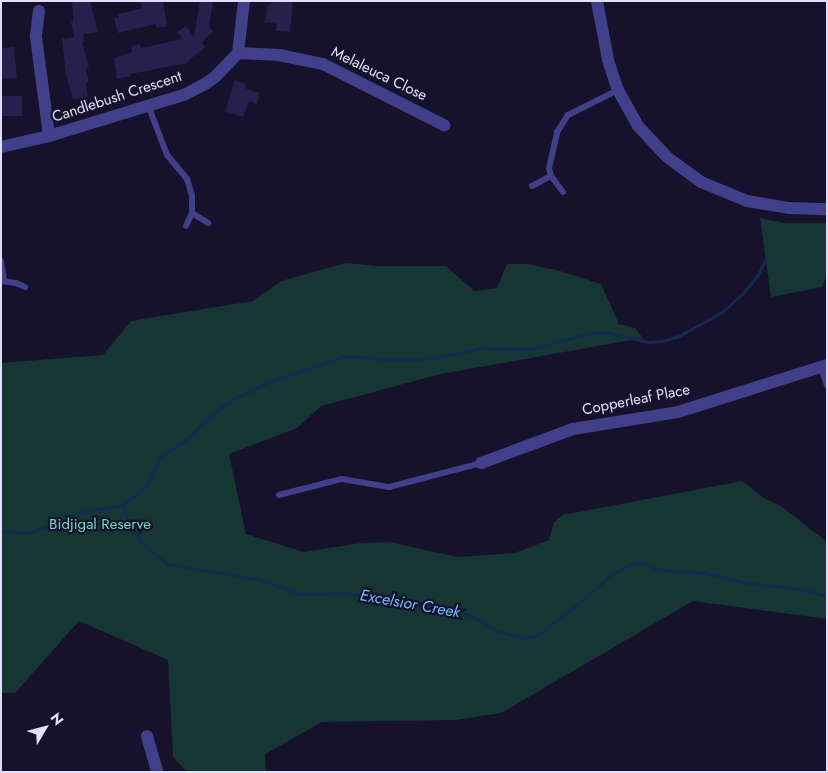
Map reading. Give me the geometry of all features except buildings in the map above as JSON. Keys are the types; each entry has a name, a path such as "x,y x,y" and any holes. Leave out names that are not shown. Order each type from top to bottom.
{"street":[{"path":"238,54 244,1"},
{"path":"597,1 608,60 618,90 638,126 667,157 701,182 746,201 790,208 827,209"},
{"path":"39,11 36,38 49,136"},
{"name":"Candlebush Crescent","path":"1,146 49,136 186,94 215,77 238,54"},
{"name":"Melaleuca Close","path":"238,54 278,55 322,64 444,125"},
{"name":"Copperleaf Place","path":"481,463 573,429 678,412 824,366"},
{"path":"147,736 157,772"}],"lane":[{"path":"564,192 551,176 549,168 556,132 568,115 618,90"},
{"path":"148,105 167,155 187,179 192,195 192,213 186,226"},
{"path":"532,186 551,176"},
{"path":"192,213 208,223"},
{"path":"1,261 2,281 25,287"},
{"path":"824,366 827,385"},
{"path":"279,495 342,479 390,487 481,463"}],"green space":[{"path":"760,218 785,223 827,223 827,274 822,287 771,297"},
{"name":"Bidjigal Reserve","path":"346,263 376,266 446,266 474,291 497,288 507,264 528,264 560,271 601,284 619,324 635,328 643,338 441,374 321,406 297,428 229,454 246,534 304,552 361,543 389,542 458,557 515,553 549,540 554,522 563,515 742,481 764,498 781,506 827,542 827,619 693,601 501,713 456,720 322,722 265,754 266,772 187,772 173,757 168,660 79,621 15,693 1,693 1,363 103,355 131,321 253,301 281,281"}],"waterway":[{"path":"123,505 141,491 149,481 160,457 185,441 214,413 230,401 269,382 345,356 396,360 435,358 481,348 531,349 591,333 606,332 648,342 662,341 679,336 722,312 742,294 758,275 765,260"},
{"name":"Excelsior Creek","path":"1,531 29,533 86,511 123,505 129,525 145,546 167,564 258,579 301,594 348,593 428,607 449,608 472,616 496,631 525,638 538,635 588,596 608,577 632,563 643,563 656,569 670,571 705,573 747,583 799,589 827,596"}]}
